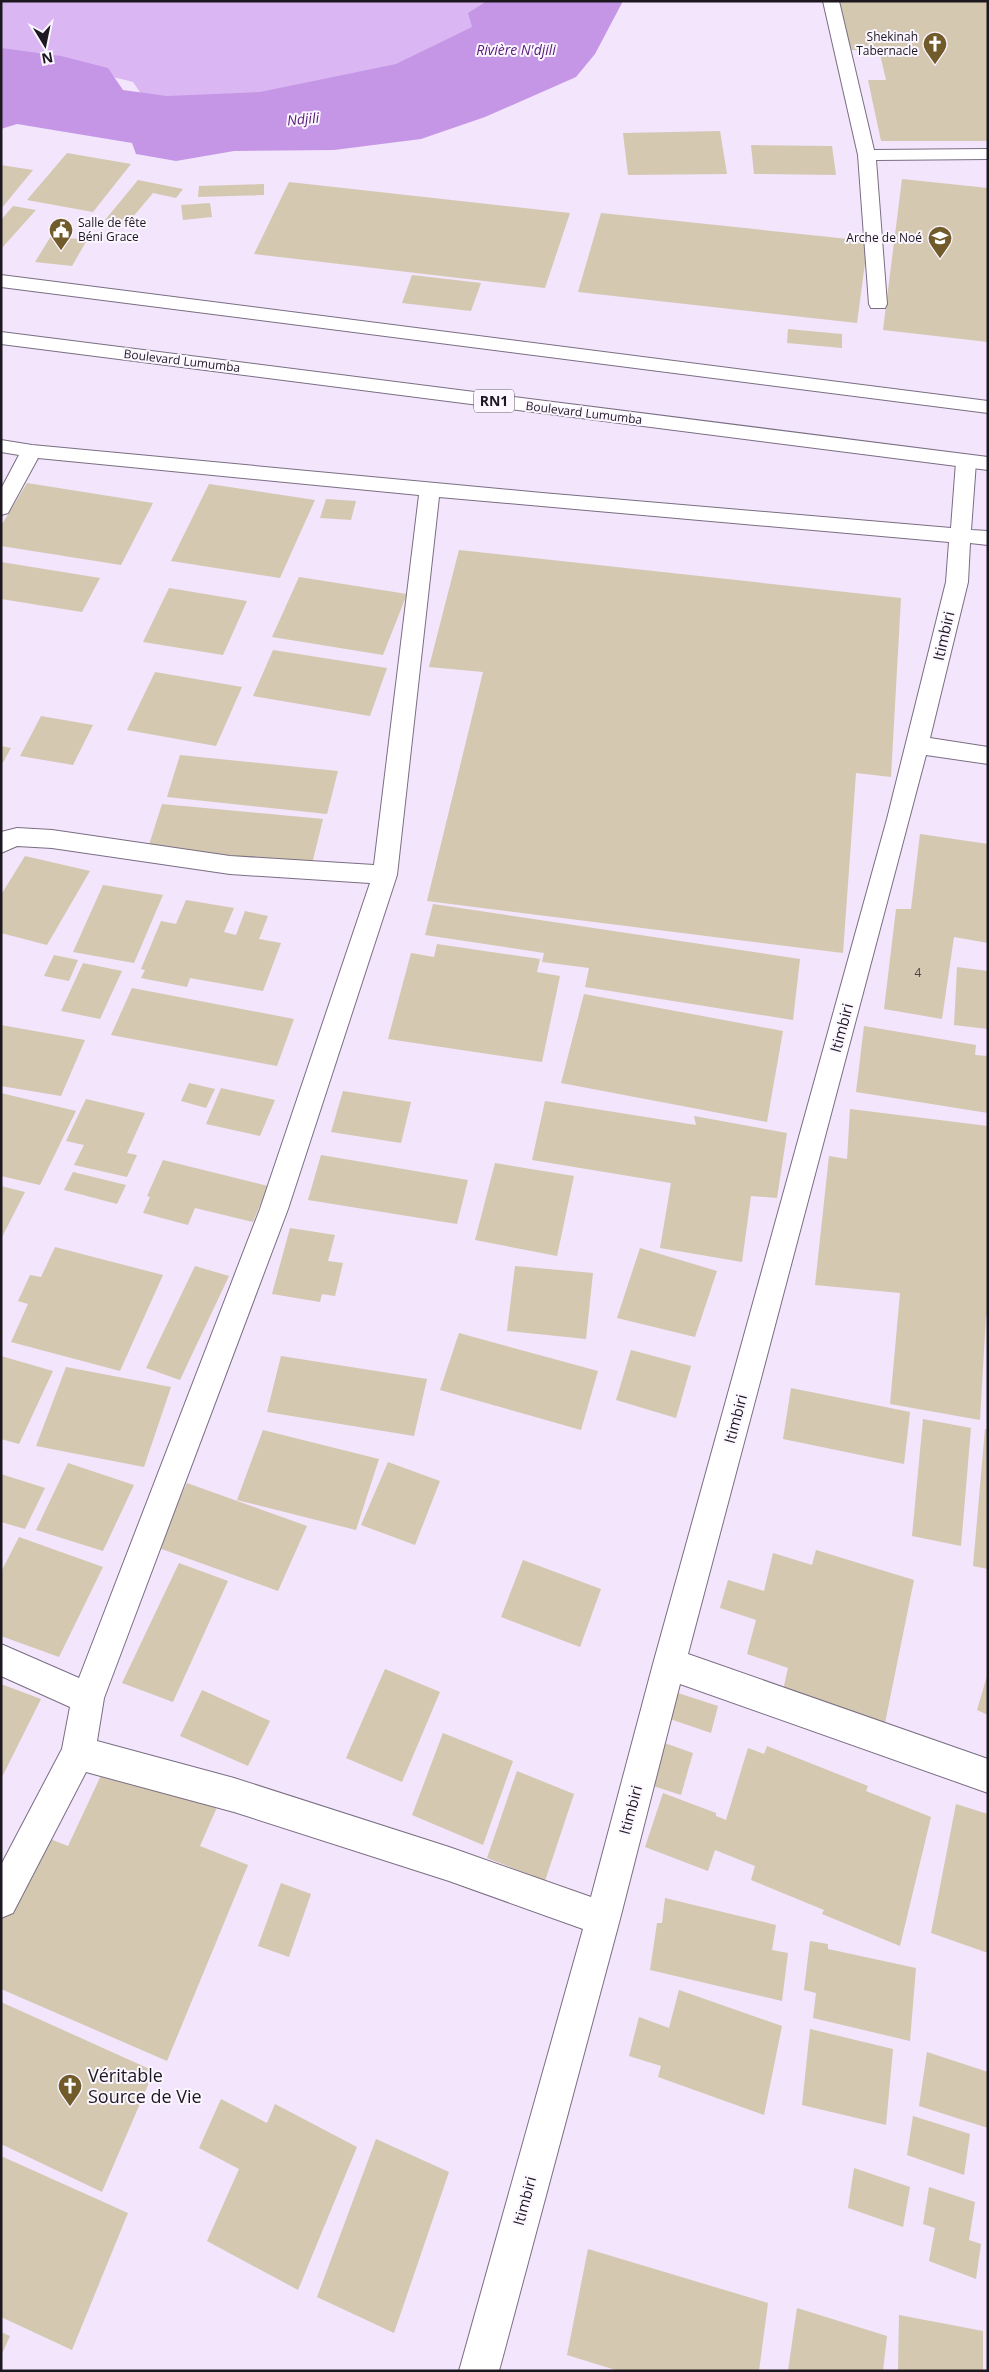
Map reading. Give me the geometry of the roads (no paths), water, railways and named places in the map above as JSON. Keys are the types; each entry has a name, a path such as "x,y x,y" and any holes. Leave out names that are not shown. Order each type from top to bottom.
{"main road":[{"path":"831,1 867,155 878,304"},
{"path":"867,155 988,154"},
{"path":"1,281 988,407"},
{"name":"Boulevard Lumumba","path":"1,338 977,463"},
{"path":"1,446 32,452 542,500 974,537"},
{"path":"1,508 32,452"},
{"name":"Itimbiri","path":"485,2369 669,1664 918,745 957,582 974,537 977,463"},
{"path":"1,1901 78,1753 88,1698 274,1209 385,876 430,488"},
{"path":"918,745 988,756"},
{"path":"1,844 5,840 17,837 52,839 230,865 385,876"},
{"path":"1,1660 88,1698"},
{"path":"669,1664 988,1776"},
{"path":"78,1753 234,1795 449,1864 603,1919"}],"water":[{"name":"Rivière N'djili","path":"487,1 623,1 595,54 576,77 485,117 421,139 334,150 234,151 176,161 136,154 132,143 17,124 1,129 1,48 61,56 108,68 123,90 167,96 260,92 396,64 472,27 468,13"}],"place":[{"name":"Shekinah Tabernacle","path":"935,65"},
{"name":"Salle de fête Béni Grace","path":"61,251"},
{"name":"Arche de Noé","path":"940,259"},
{"name":"Véritable Source de Vie","path":"70,2107"}],"water label":[{"name":"Ndjili","path":"303,119"}]}
